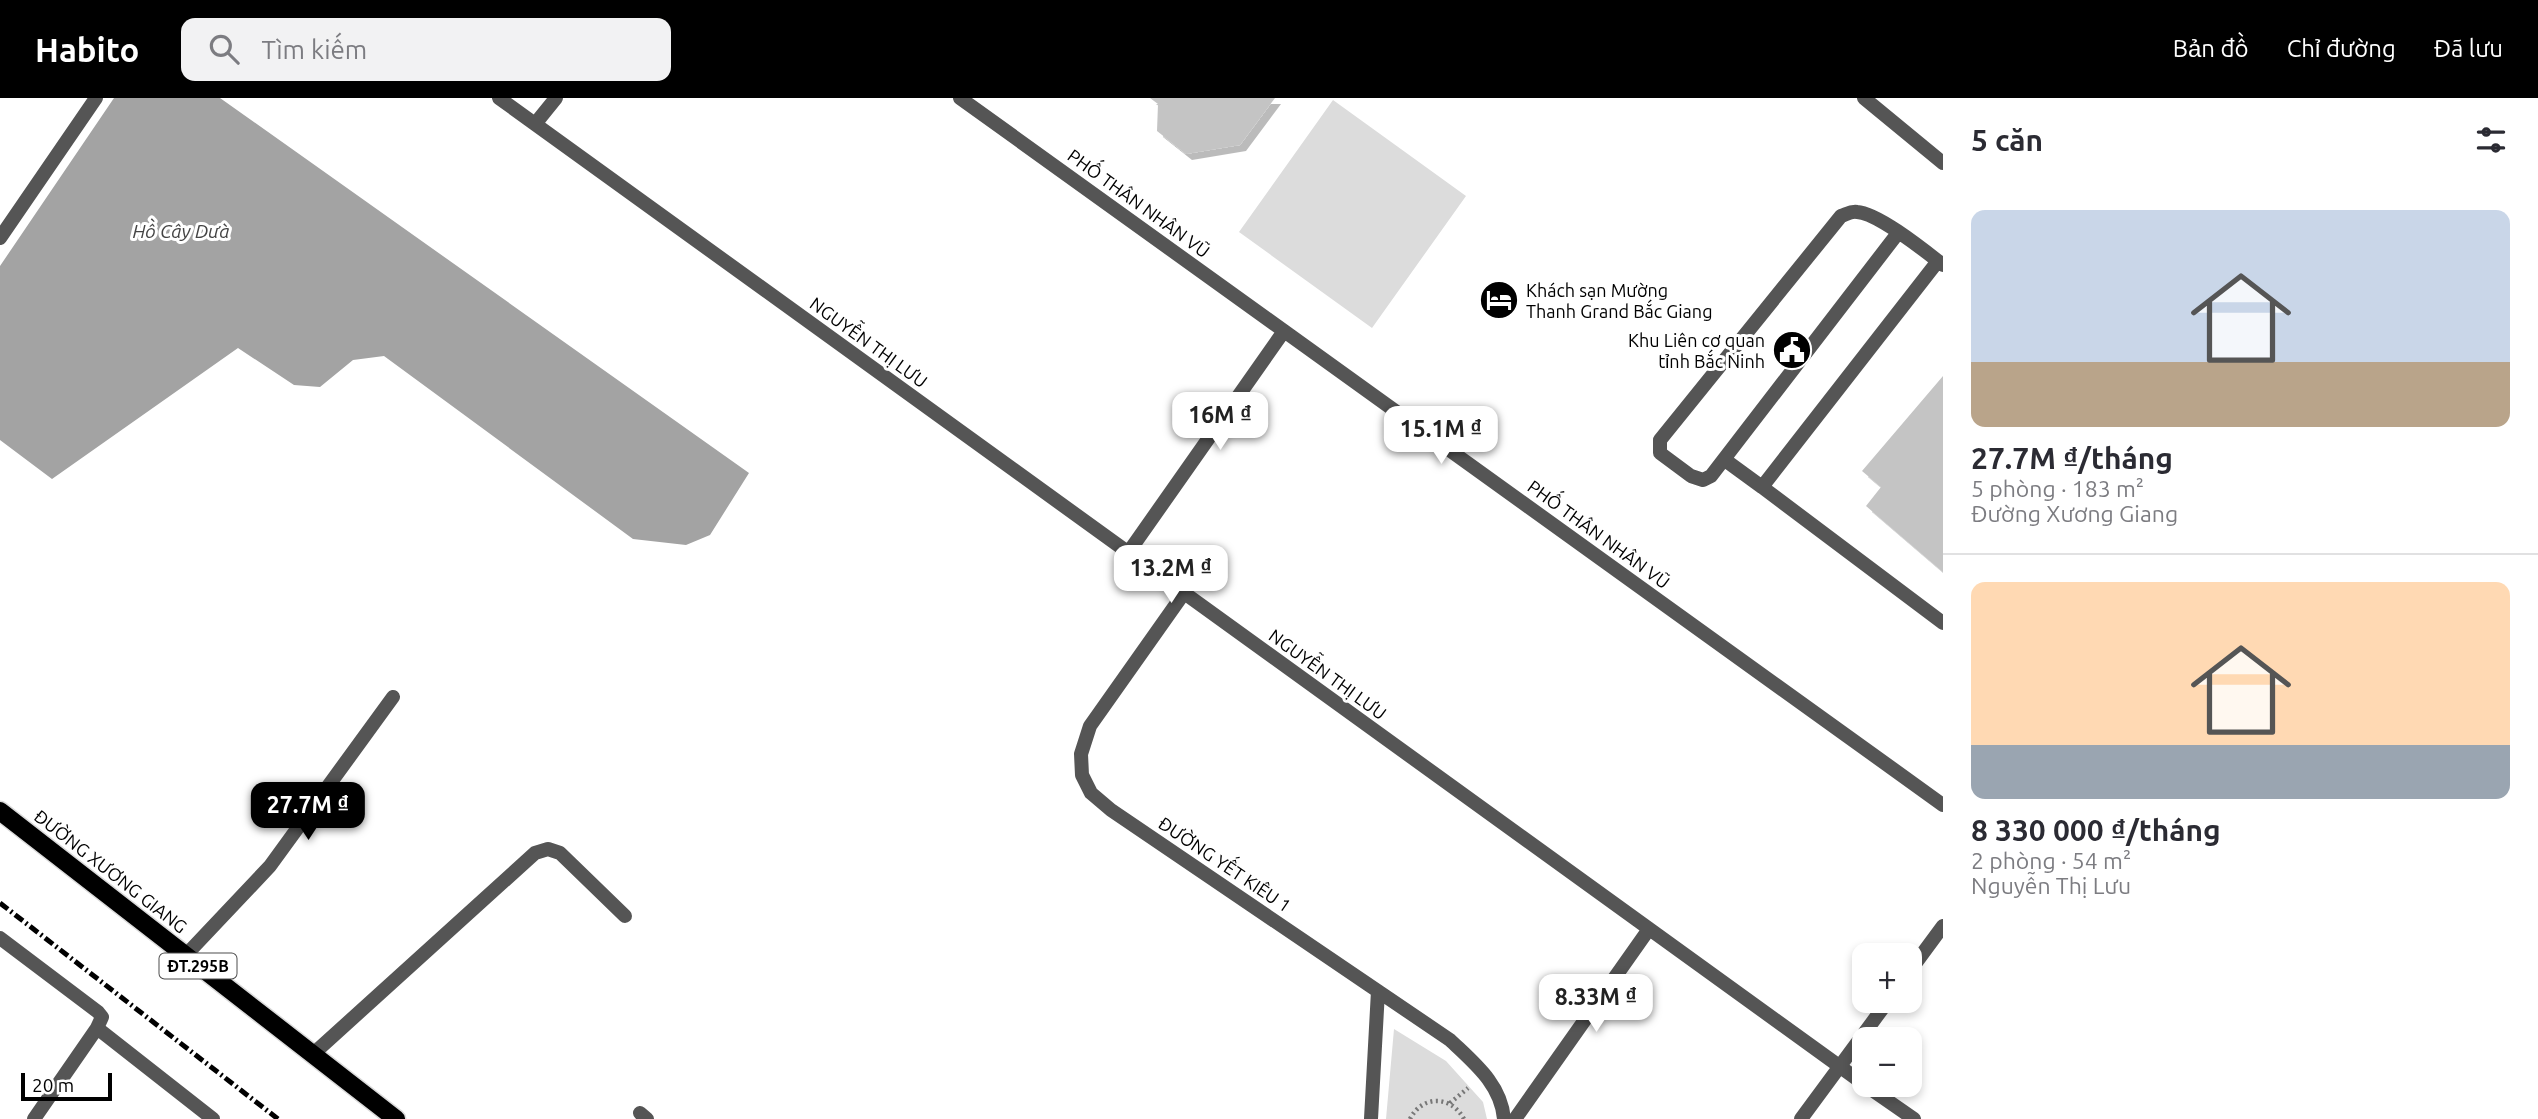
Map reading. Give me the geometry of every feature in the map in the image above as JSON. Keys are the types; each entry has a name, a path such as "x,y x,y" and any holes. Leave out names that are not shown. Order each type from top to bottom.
{"main road":[{"name":"ĐƯỜNG XƯƠNG GIANG","path":"0,811 397,1119"}],"street":[{"path":"0,238 96,98"},
{"name":"NGUYỄN THỊ LƯU","path":"499,98 1852,1075"},
{"path":"535,124 556,98"},
{"name":"PHỐ THÂN NHÂN VŨ","path":"960,98 1943,805"},
{"path":"1864,98 1943,163"},
{"path":"1762,487 1940,263 1898,233 1860,212 1841,216 1660,440 1661,453 1691,476 1703,481 1711,476 1898,233"},
{"path":"1128,553 1284,331"},
{"path":"1725,460 1943,623"},
{"name":"ĐƯỜNG YẾT KIÊU 1","path":"1184,593 1090,726 1081,754 1082,775 1091,793 1111,810 1450,1040 1488,1076 1503,1106 1504,1119"},
{"path":"185,956 270,866 393,696"},
{"path":"312,1055 535,853 548,849 560,853 625,916"},
{"path":"1922,954 1943,926"},
{"path":"1515,1119 1649,929"},
{"path":"0,938 102,1017 34,1119"},
{"path":"1371,1119 1378,991"},
{"path":"1801,1119 1879,1013"},
{"path":"97,1028 213,1119"},
{"name":"NGUYỄN THỊ LƯU","path":"1883,1097 1914,1119"}],"path":[{"path":"1410,1119 1417,1107 1439,1100 1459,1110 1464,1119"}],"shaded area":[{"path":"1333,100 1466,196 1372,328 1239,232"},
{"path":"1394,1029 1446,1061 1483,1102 1487,1119 1386,1119"}],"water":[{"name":"Hồ Cây Dừa","path":"114,98 220,98 749,473 710,535 686,545 633,539 384,356 353,360 320,387 294,385 238,348 52,479 0,440 0,266"}],"building":[{"path":"1150,98 1275,98 1240,145 1186,154 1157,131 1158,104"},
{"path":"1943,376 1943,572 1866,506 1881,487 1862,471"}],"railway":[{"path":"0,903 278,1119"}],"place":[{"name":"Khách sạn Mường Thanh Grand Bắc Giang","path":"1499,300"},
{"name":"Khu Liên cơ quan tỉnh Bắc Ninh","path":"1792,350"}]}
